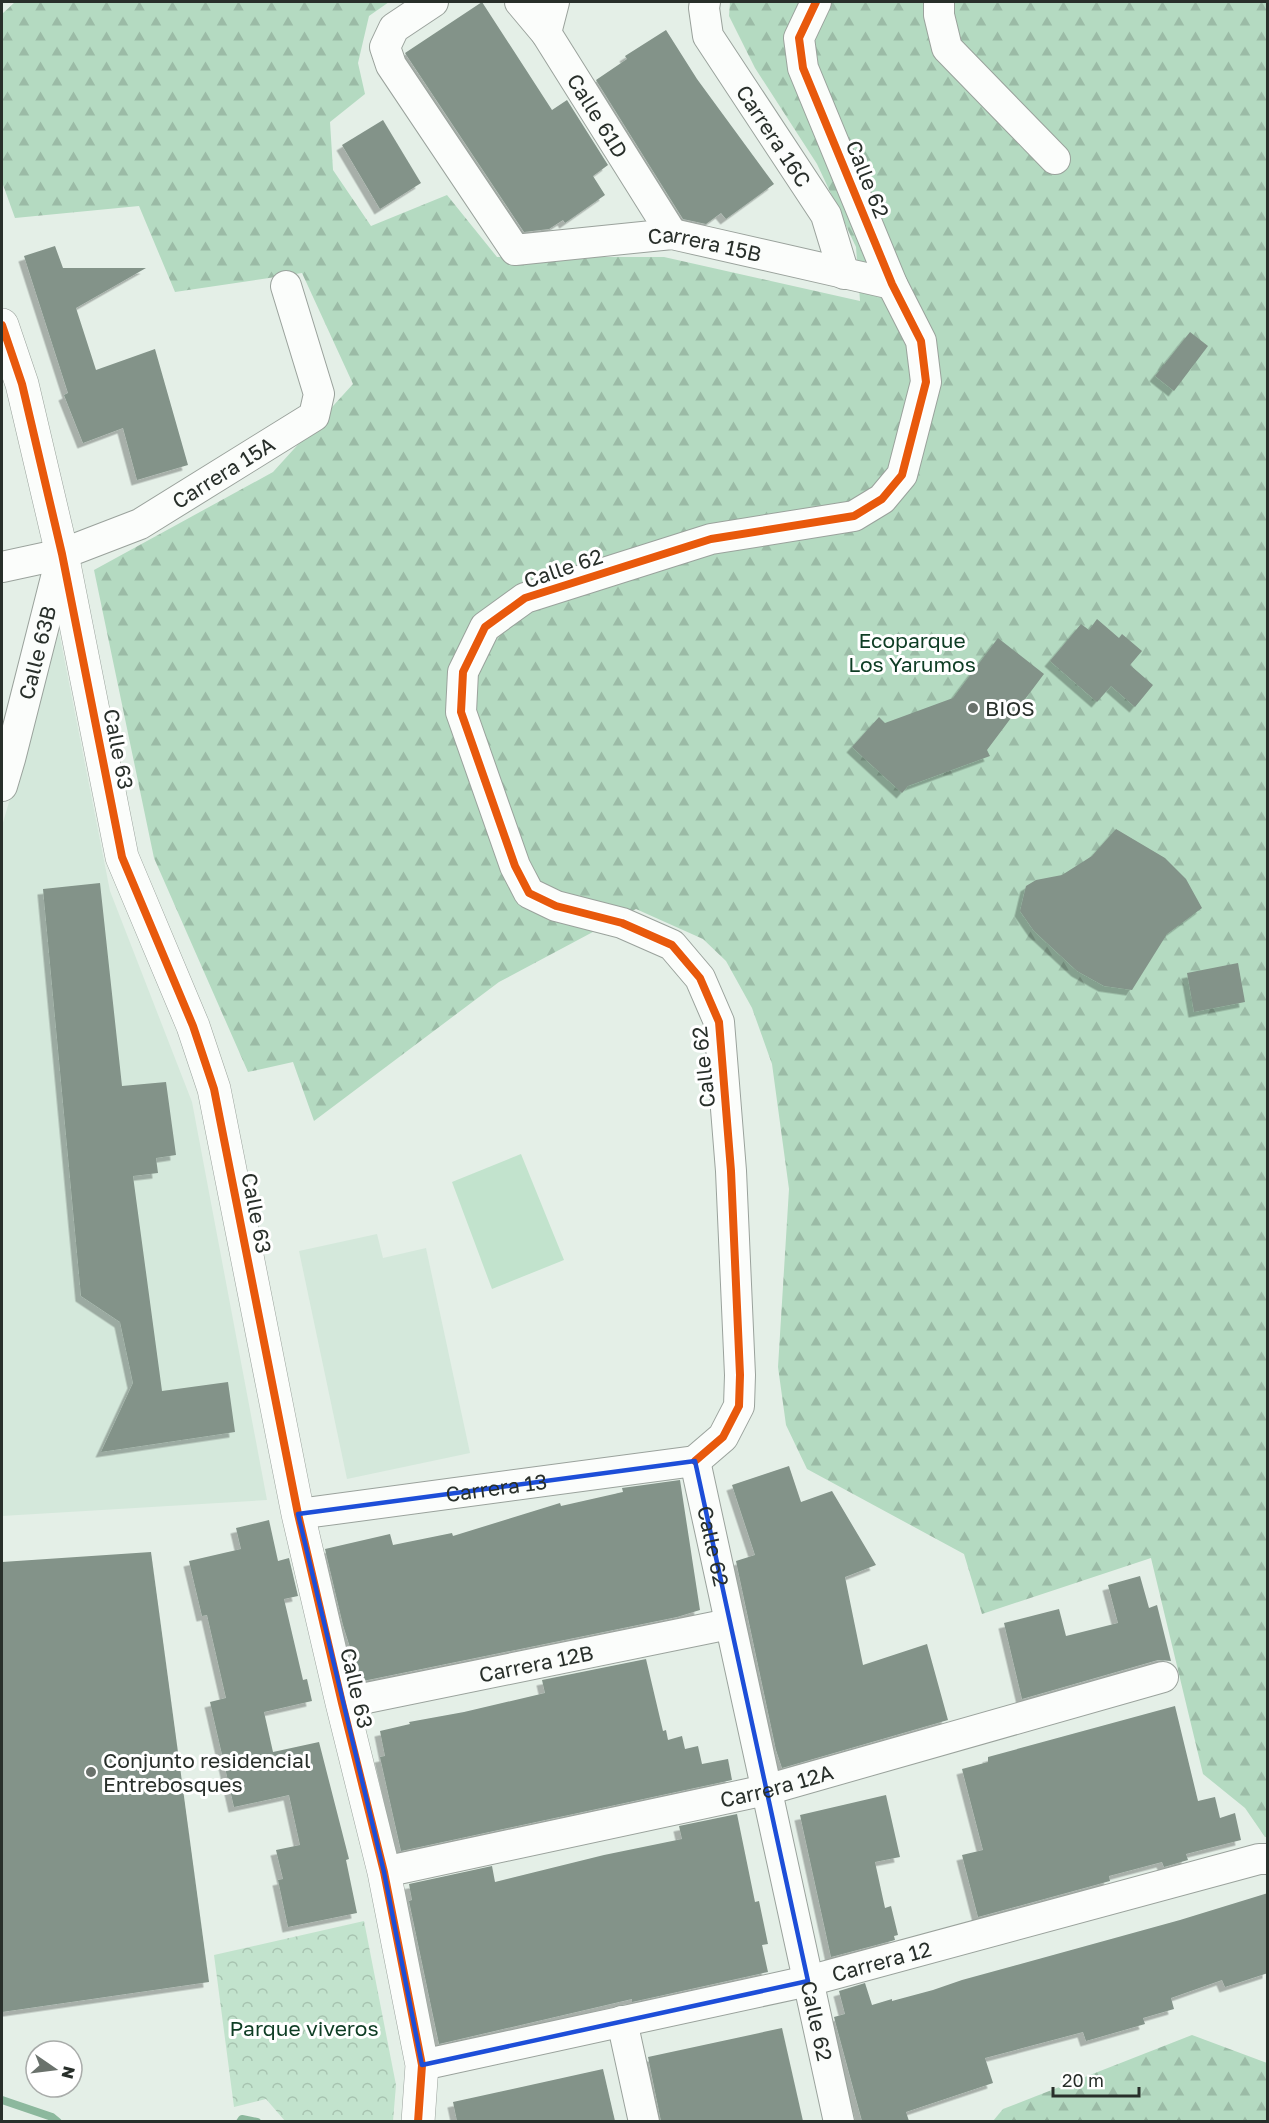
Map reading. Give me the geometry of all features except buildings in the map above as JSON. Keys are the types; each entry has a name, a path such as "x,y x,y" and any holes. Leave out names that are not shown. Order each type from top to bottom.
{"street":[{"name":"Carrera 15B","path":"433,2 394,28 385,47 391,65 515,250 672,234 892,284"},
{"name":"Calle 61D","path":"520,2 546,33 672,234"},
{"path":"546,33 554,2"},
{"name":"Carrera 16C","path":"705,2 708,36 826,215 844,274"},
{"name":"Calle 62","path":"816,2 799,38 803,68 892,284 921,341 926,382 902,475 882,499 854,516 711,539 525,598 485,627 463,672 461,712 515,866 529,893 556,906 622,923 672,945 700,978 719,1022 731,1170 740,1375 739,1406 723,1437 694,1461 839,2121"},
{"path":"939,2 939,15 947,48 1055,159"},
{"name":"Carrera 15A","path":"2,567 62,554 140,524 314,416 319,394 286,286"},
{"name":"Calle 63","path":"2,326 12,386 62,554 122,857 193,1026 214,1089 298,1514 384,1872 423,2065 418,2121"},
{"name":"Calle 63B","path":"4,769 62,554"},
{"name":"Carrera 13","path":"298,1514 694,1461"},
{"name":"Carrera 12B","path":"342,1703 729,1624"},
{"name":"Carrera 12A","path":"384,1872 766,1790 1163,1677"},
{"name":"Carrera 12","path":"423,2065 808,1981 1259,1859 1268,1859"},
{"path":"622,2022 644,2121"}],"highlighted area":[{"path":"695,1461 808,1981 422,2065 384,1872 298,1514"}],"shaded area":[{"path":"59,632 110,891 192,1102 267,1500 2,1516 2,826"},
{"path":"377,1234 383,1258 426,1248 470,1453 347,1479 299,1251"}],"green space":[{"name":"Ecoparque Los Yarumos","path":"15,2 389,2 369,16 358,63 365,94 330,122 333,170 371,226 447,195 497,257 664,257 860,301 856,247 817,164 755,68 729,16 730,2 1267,2 1267,1837 1245,1808 1203,1774 1151,1558 982,1614 964,1554 807,1469 786,1425 778,1367 789,1189 772,1064 752,1008 726,961 703,939 636,909 499,982 314,1121 293,1062 248,1072 154,858 94,570 273,472 353,384 302,273 175,292 139,206 15,218 2,182 2,14"},
{"path":"521,1154 564,1260 492,1289 452,1182"},
{"name":"Parque viveros","path":"364,1921 396,2085 393,2121 285,2121 266,2099 234,2107 214,1955"},
{"path":"1192,2035 1267,2063 1267,2121 993,2121 1003,2109"}],"waterway":[{"path":"2,2100 52,2117 58,2122"},
{"path":"240,2122 242,2119 257,2122"}],"cycle path":[{"path":"695,1461 723,1437 739,1406 740,1375 731,1171 719,1022 700,978 672,945 622,923 556,906 529,893 515,866 461,712 463,672 485,627 525,598 711,539 854,516 882,499 902,475 926,382 921,341 892,284 803,68 799,38 816,2"},
{"path":"2,325 22,384 62,554 122,857 193,1026 214,1089 298,1514 384,1872 422,2065 418,2122"}],"place":[{"name":"BIOS","path":"973,708"},
{"name":"Conjunto residencial Entrebosques","path":"91,1772"}]}
